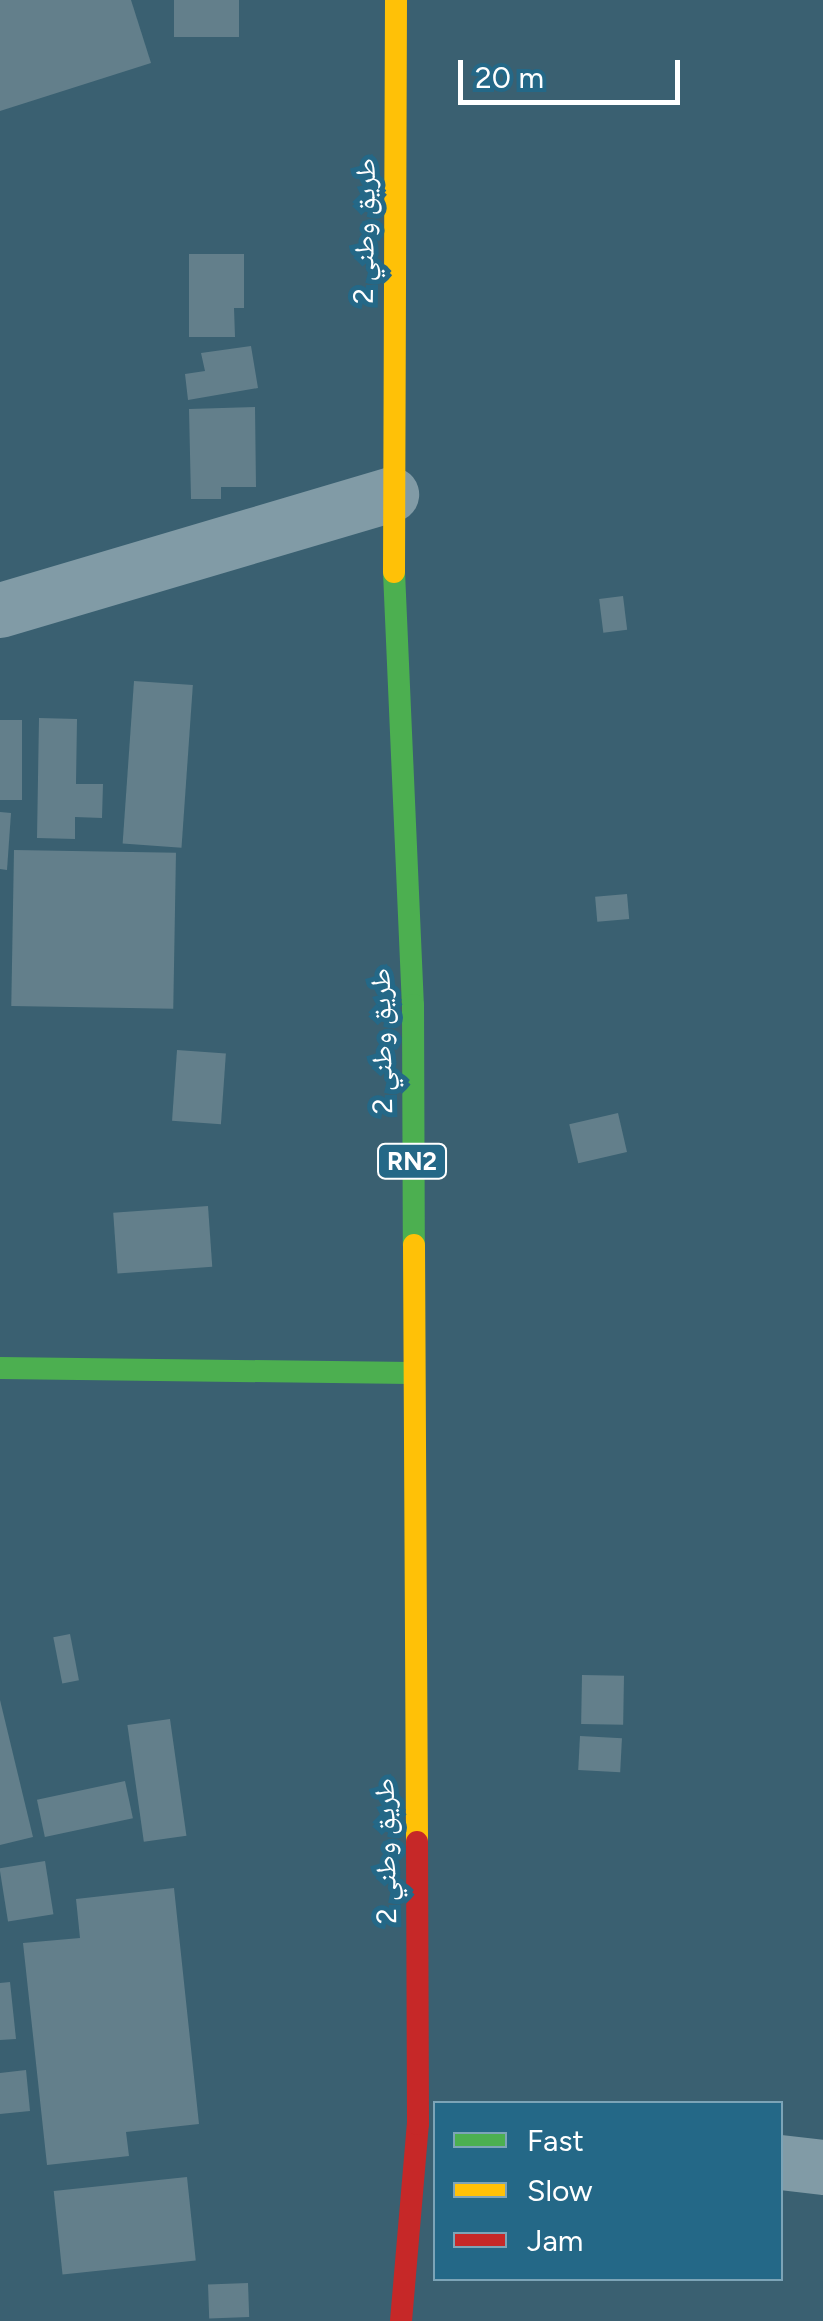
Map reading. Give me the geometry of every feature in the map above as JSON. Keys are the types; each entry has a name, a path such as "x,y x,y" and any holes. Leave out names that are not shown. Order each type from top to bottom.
{"main road":[{"name":"طريق وطني 2","path":"396,0 391,494 412,1005 410,1373 427,2125 402,2321"},
{"path":"0,1368 410,1373"}],"street":[{"path":"0,610 391,494"},
{"path":"783,2162 823,2167"}],"building":[{"path":"0,0 131,0 151,63 0,111"},
{"path":"174,0 239,0 239,37 174,37"},
{"path":"189,254 244,254 244,308 234,308 235,337 189,337"},
{"path":"251,346 258,388 188,400 185,374 205,371 201,353"},
{"path":"255,407 256,487 221,487 221,499 191,499 189,409"},
{"path":"623,596 627,630 603,633 599,599"},
{"path":"134,681 193,685 181,848 123,844"},
{"path":"39,718 77,719 76,784 103,784 102,818 75,817 75,839 37,838"},
{"path":"0,720 22,720 22,800 0,800"},
{"path":"0,812 11,813 7,870 0,869"},
{"path":"14,850 176,853 173,1009 11,1006"},
{"path":"627,894 629,919 597,922 595,897"},
{"path":"177,1050 226,1053 221,1124 172,1121"},
{"path":"618,1113 627,1152 578,1163 569,1124"},
{"path":"208,1206 212,1267 117,1273 113,1213"},
{"path":"70,1634 79,1680 62,1683 53,1637"},
{"path":"582,1675 624,1676 623,1725 581,1724"},
{"path":"0,1700 33,1837 0,1845"},
{"path":"170,1719 186,1836 144,1842 127,1725"},
{"path":"580,1736 622,1738 620,1772 578,1770"},
{"path":"125,1781 133,1818 45,1837 37,1800"},
{"path":"45,1861 53,1914 8,1922 0,1868"},
{"path":"174,1888 199,2124 126,2132 129,2156 47,2165 23,1943 80,1938 76,1899"},
{"path":"10,1982 16,2039 0,2040 0,1983"},
{"path":"26,2070 30,2111 0,2114 0,2073"},
{"path":"187,2177 196,2261 63,2275 54,2191"},
{"path":"248,2283 249,2317 209,2318 208,2284"}],"traffic: fast":[{"path":"394,572 413,1005 414,1245"},
{"path":"0,1368 411,1373"}],"traffic: slow":[{"path":"394,572 396,0"},
{"path":"414,1245 417,1842"}],"traffic: jam":[{"path":"401,2321 418,2124 417,1842"}]}
